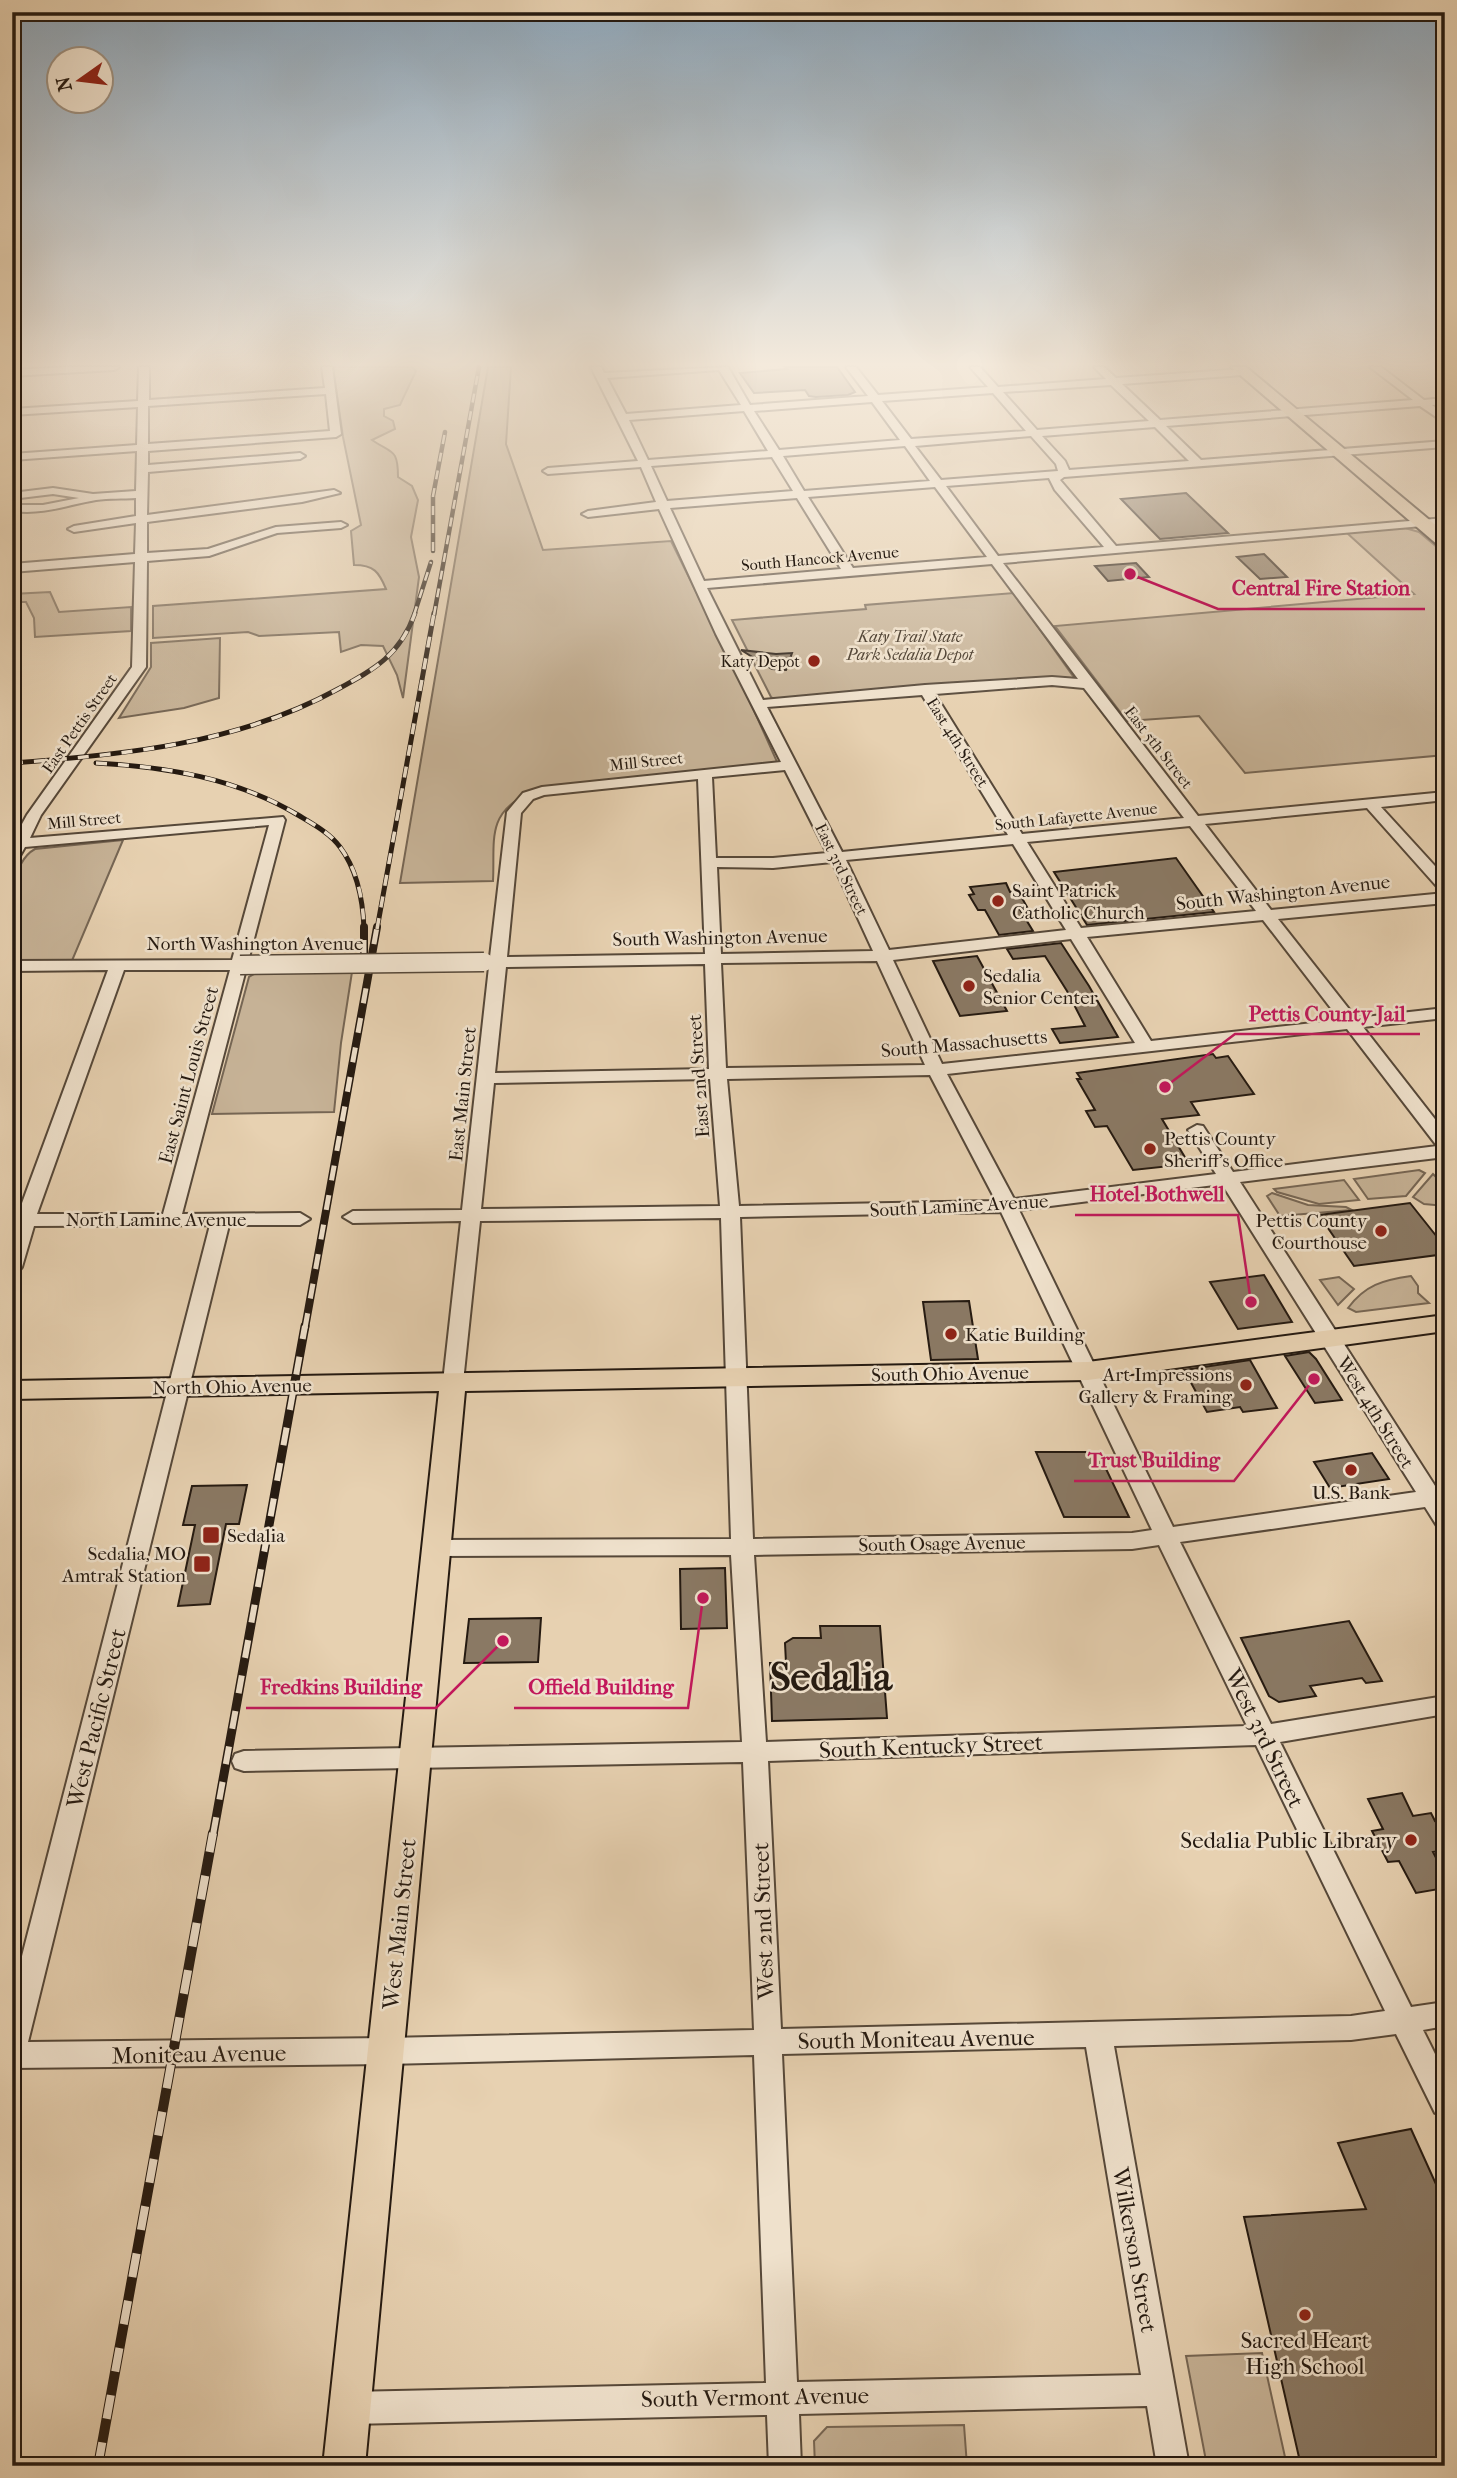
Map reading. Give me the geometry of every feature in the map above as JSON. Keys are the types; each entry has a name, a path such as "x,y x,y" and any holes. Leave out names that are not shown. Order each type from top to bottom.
{"highway":[{"path":"1374,483 1445,542"}],"main road":[{"name":"South Ohio Avenue","path":"453,1382 1088,1371 1445,1323"},
{"name":"North Ohio Avenue","path":"12,1390 453,1382"},
{"name":"West Main Street","path":"344,2466 453,1382"}],"street":[{"name":"East Pettis Street","path":"12,858 34,816 139,667 143,483"},
{"name":"East 3rd Street","path":"652,483 699,585 837,857 936,1070 1009,1206 1088,1371"},
{"path":"794,483 849,572"},
{"path":"588,514 662,505 959,483"},
{"path":"1056,483 1112,549"},
{"name":"East 5th Street","path":"941,484 1088,684 1445,1144"},
{"path":"12,496 53,491 93,496 143,494"},
{"path":"74,529 142,517 209,512 334,493"},
{"path":"12,508 40,509 80,502 93,496"},
{"name":"South Hancock Avenue","path":"699,585 1445,520"},
{"path":"12,568 209,552 276,530 341,525"},
{"path":"758,704 1052,681 1088,684"},
{"name":"East 4th Street","path":"925,689 1146,1046"},
{"name":"Mill Street","path":"514,812 528,796 542,791 789,765"},
{"name":"East 2nd Street","path":"705,773 718,1076 730,1212 737,1377"},
{"name":"South Lafayette Avenue","path":"837,857 1445,796"},
{"path":"1371,804 1445,887"},
{"name":"East Main Street","path":"453,1382 485,1078 491,962 514,812"},
{"name":"Mill Street","path":"19,843 278,820"},
{"name":"East Saint Louis Street","path":"171,1220 278,820"},
{"path":"710,862 773,863 837,857"},
{"name":"South Washington Avenue","path":"491,962 883,956 1077,933 1445,898"},
{"name":"North Washington Avenue","path":"12,966 491,962"},
{"path":"12,1267 19,1220 118,965"},
{"name":"South Massachusetts","path":"485,1078 718,1076 936,1070 1445,1013"},
{"path":"1197,1130 1330,1339"},
{"name":"South Lamine Avenue","path":"470,1215 1009,1206 1445,1151"},
{"path":"353,1217 470,1215"},
{"name":"North Lamine Avenue","path":"19,1220 300,1219"},
{"name":"West Pacific Street","path":"12,2052 221,1220"},
{"name":"West 4th Street","path":"1330,1339 1438,1497 1445,1520"},
{"name":"West 3rd Street","path":"1088,1371 1445,2104"},
{"name":"West 2nd Street","path":"737,1377 742,1546 755,1752 785,2466"},
{"name":"South Osage Avenue","path":"436,1549 1132,1541 1438,1497"},
{"name":"South Kentucky Street","path":"244,1761 755,1752 1264,1735 1445,1705"},
{"name":"South Moniteau Avenue","path":"387,2052 1351,2028 1445,2014"},
{"name":"Wilkerson Street","path":"1098,2034 1172,2466"},
{"name":"Moniteau Avenue","path":"12,2052 387,2052"},
{"name":"South Vermont Avenue","path":"350,2407 1159,2390"}],"green space":[{"path":"352,483 407,483 412,486 418,500 411,537 419,577 403,698 397,675 383,646 361,645 341,652 339,632 259,636 248,632 153,638 153,606 386,589 375,571 366,566 354,565 351,531 361,525"},
{"path":"468,483 519,483 543,550 671,541 778,764 526,795 504,811 495,831 493,881 400,883"},
{"path":"1405,528 1419,532 1445,554 1445,755 1245,773 1199,716 1127,721 1055,626 1414,594 1347,533"},
{"path":"50,592 59,612 131,607 131,631 35,637 34,618 26,602 12,602 12,594"},
{"name":"Katy Trail State Park Sedalia Depot","path":"1014,593 1075,679 1045,677 776,700 771,697 732,620 866,609 865,605"},
{"path":"220,638 219,698 184,708 119,718 151,667 151,643"},
{"path":"123,840 71,963 12,964 11,918 14,884 25,858 35,849"},
{"path":"259,971 352,972 334,1112 212,1114 249,977"},
{"path":"1419,1170 1425,1173 1406,1196 1368,1199 1354,1179"},
{"path":"1433,1174 1445,1186 1445,1206 1424,1204 1413,1197"},
{"path":"1344,1180 1359,1200 1319,1204 1274,1189"},
{"path":"1272,1193 1308,1205 1346,1207 1352,1210 1280,1216 1267,1196"},
{"path":"1411,1276 1418,1286 1418,1293 1429,1303 1356,1312 1348,1308 1361,1294 1375,1285"},
{"path":"1339,1277 1354,1289 1338,1305 1320,1280"},
{"path":"1262,2353 1287,2466 1207,2466 1186,2356"},
{"path":"964,2425 967,2466 815,2466 814,2441 827,2427"}],"building":[{"path":"1186,493 1228,533 1160,539 1121,499"},
{"path":"1264,554 1287,577 1260,579 1237,557"},
{"path":"1136,563 1149,577 1108,581 1095,566"},
{"path":"741,650 792,653 786,670 772,669"},
{"path":"1176,858 1214,912 1087,925 1054,872"},
{"name":"Saint Patrick Catholic Church","path":"1006,883 1010,892 1018,891 1027,907 1019,908 1033,931 999,935 985,910 978,910 969,895 974,894 970,887"},
{"path":"1061,943 1118,1037 1060,1043 1052,1029 1085,1026 1067,991 1045,956 1013,959 1007,949"},
{"name":"Sedalia Senior Center","path":"977,956 1007,1011 960,1016 933,961"},
{"path":"1213,1054 1216,1058 1228,1056 1254,1094 1191,1102 1199,1115 1162,1119 1189,1164 1133,1170 1107,1126 1095,1127 1086,1111 1095,1110 1077,1079 1081,1079 1077,1073"},
{"name":"Pettis County Courthouse","path":"1410,1203 1445,1247 1445,1254 1354,1266 1319,1215"},
{"path":"1264,1275 1292,1322 1238,1329 1210,1282"},
{"name":"Katie Building","path":"969,1301 978,1359 931,1360 923,1302"},
{"path":"1309,1352 1342,1400 1315,1403 1285,1356"},
{"path":"1250,1360 1277,1408 1243,1412 1240,1407 1207,1412 1184,1370"},
{"path":"1036,1452 1098,1452 1129,1517 1064,1517"},
{"name":"U.S. Bank","path":"1372,1453 1389,1479 1330,1488 1314,1462"},
{"name":"Sedalia, MO Amtrak Station","path":"247,1485 239,1524 226,1524 210,1604 178,1606 195,1525 183,1525 192,1486"},
{"path":"725,1568 727,1628 681,1629 680,1569"},
{"path":"541,1618 538,1662 464,1663 469,1619"},
{"path":"1349,1621 1382,1681 1366,1683 1362,1678 1310,1686 1316,1696 1279,1702 1269,1696 1241,1638"},
{"path":"820,1626 880,1626 887,1718 772,1721 770,1663 786,1663 785,1643 793,1638 821,1638"},
{"name":"Sedalia Public Library","path":"1402,1793 1413,1816 1431,1813 1435,1821 1445,1819 1445,1850 1433,1852 1445,1875 1445,1888 1416,1893 1399,1861 1388,1862 1372,1831 1383,1829 1368,1799"},
{"name":"Sacred Heart High School","path":"1411,2129 1445,2204 1445,2466 1301,2466 1244,2217 1366,2209 1338,2143"}],"railway":[{"path":"433,551 436,483"},
{"path":"434,615 458,483"},
{"path":"414,615 431,562"},
{"path":"12,763 138,751 179,744 260,723 300,708 364,675 394,650 409,628 415,613"},
{"path":"377,929 434,613"},
{"path":"96,763 175,771 226,783 274,802 315,825 336,842 351,866 361,897 364,929"},
{"path":"305,1328 377,927"},
{"path":"364,929 364,955"},
{"path":"213,1835 305,1326"},
{"path":"98,2466 213,1833"}],"place":[{"name":"Central Fire Station","path":"1130,574"},
{"name":"Katy Depot","path":"814,661"},
{"name":"Saint Patrick Catholic Church","path":"998,901"},
{"name":"Sedalia Senior Center","path":"969,986"},
{"name":"Pettis County Jail","path":"1165,1087"},
{"name":"Pettis County Sheriff's Office","path":"1150,1149"},
{"name":"Pettis County Courthouse","path":"1381,1231"},
{"name":"Hotel Bothwell","path":"1251,1302"},
{"name":"Katie Building","path":"951,1334"},
{"name":"Trust Building","path":"1314,1379"},
{"name":"Art Impressions Gallery & Framing","path":"1246,1385"},
{"name":"U.S. Bank","path":"1351,1470"},
{"name":"Sedalia","path":"211,1535"},
{"name":"Sedalia, MO Amtrak Station","path":"202,1564"},
{"name":"Offield Building","path":"703,1598"},
{"name":"Fredkins Building","path":"503,1641"},
{"name":"Sedalia Public Library","path":"1411,1840"},
{"name":"Sacred Heart High School","path":"1305,2315"}],"district":[{"name":"Sedalia","path":"831,1676"}]}
